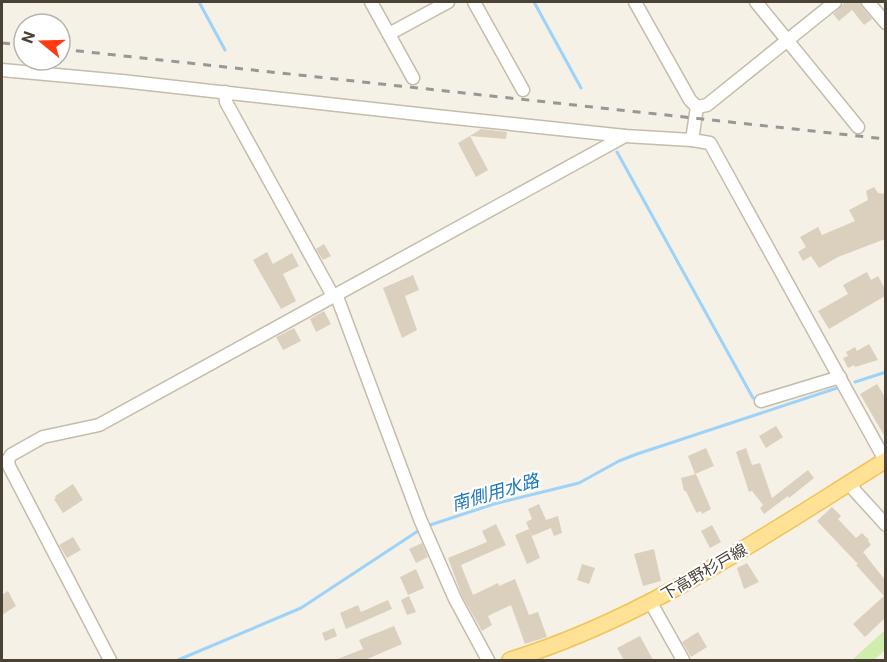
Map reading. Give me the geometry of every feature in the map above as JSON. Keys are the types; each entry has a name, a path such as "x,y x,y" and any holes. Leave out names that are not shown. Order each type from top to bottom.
{"main road":[{"name":"下高野杉戸線","path":"510,660 578,637 651,603 720,564 885,460"}],"street":[{"path":"371,2 413,78"},
{"path":"389,34 448,2"},
{"path":"474,2 523,90"},
{"path":"635,2 690,100 702,106"},
{"path":"756,2 858,127"},
{"path":"692,140 702,106 835,2"},
{"path":"868,2 885,23"},
{"path":"2,70 225,92 436,117 710,143 885,460"},
{"path":"225,92 226,102 335,295 424,528 455,599 488,660"},
{"path":"110,660 9,466 10,455 43,437 99,425 625,136"},
{"path":"761,400 840,377"},
{"path":"850,483 885,525"},
{"path":"651,603 683,660"}],"green space":[{"path":"885,630 885,650 874,660 852,660"}],"building":[{"path":"845,2 860,2 872,19 864,25 852,10 839,21 833,14"},
{"path":"481,129 507,132 506,139 470,136"},
{"path":"470,136 488,170 476,177 458,143"},
{"path":"874,187 878,193 885,194 885,239 838,257 819,268 811,256 803,261 798,252 806,247 800,237 818,227 822,235 855,221 849,210 868,200 866,191"},
{"path":"324,244 331,256 323,260 316,249"},
{"path":"267,252 273,264 292,253 299,266 283,274 296,301 281,309 253,260"},
{"path":"867,272 871,280 878,276 885,289 885,296 829,329 818,311 848,294 843,285"},
{"path":"413,275 419,290 405,296 417,330 402,338 383,288"},
{"path":"324,311 331,324 316,332 310,319"},
{"path":"294,328 301,341 283,350 276,337"},
{"path":"869,344 878,360 848,368 843,358 848,356 846,352 855,347 857,351"},
{"path":"877,384 885,397 885,437 860,394"},
{"path":"776,426 783,437 766,448 759,436"},
{"path":"706,448 714,466 695,474 688,456"},
{"path":"746,448 752,465 760,463 772,498 808,470 814,478 764,514 760,508 763,505 752,491 749,492 736,452"},
{"path":"696,474 711,509 702,514 701,511 697,513 684,491 681,478"},
{"path":"73,484 83,500 63,513 54,499 55,496"},
{"path":"539,504 546,520 558,516 562,533 554,536 551,528 532,536 526,522 532,519 528,509"},
{"path":"832,507 841,516 838,519 856,538 862,533 869,540 871,545 863,552 885,580 885,618 865,637 853,624 884,596 856,565 858,564 817,521"},
{"path":"496,524 506,545 461,565 473,595 498,583 499,586 515,579 529,615 538,612 547,637 525,644 511,605 488,616 492,625 482,631 462,596 448,558 487,542 482,531"},
{"path":"712,525 721,542 710,548 701,531"},
{"path":"529,529 540,558 527,564 515,535"},
{"path":"73,537 81,550 67,558 59,545"},
{"path":"422,543 428,557 416,563 409,549"},
{"path":"654,549 661,581 643,586 634,554"},
{"path":"747,563 759,582 744,589 737,568"},
{"path":"582,564 595,568 589,584 577,580"},
{"path":"416,569 424,588 408,595 400,577"},
{"path":"8,591 16,606 2,615 2,595"},
{"path":"409,596 416,612 407,615 401,600"},
{"path":"388,600 392,609 346,629 340,613 358,605 361,612"},
{"path":"394,626 402,644 365,660 335,660 363,649 359,640"},
{"path":"334,628 337,636 325,641 322,633"},
{"path":"698,632 707,647 691,657 682,642"},
{"path":"640,636 653,660 624,660 617,648"}],"waterway":[{"path":"199,2 225,50"},
{"path":"534,2 581,88"},
{"path":"617,152 753,398"},
{"name":"南側用水路","path":"855,382 886,372"},
{"name":"南側用水路","path":"427,526 494,504 579,483 637,454 837,388"},
{"name":"南側用水路","path":"178,660 301,608 421,529"}],"railway":[{"path":"2,43 12,44"},
{"path":"72,50 886,139"}]}
